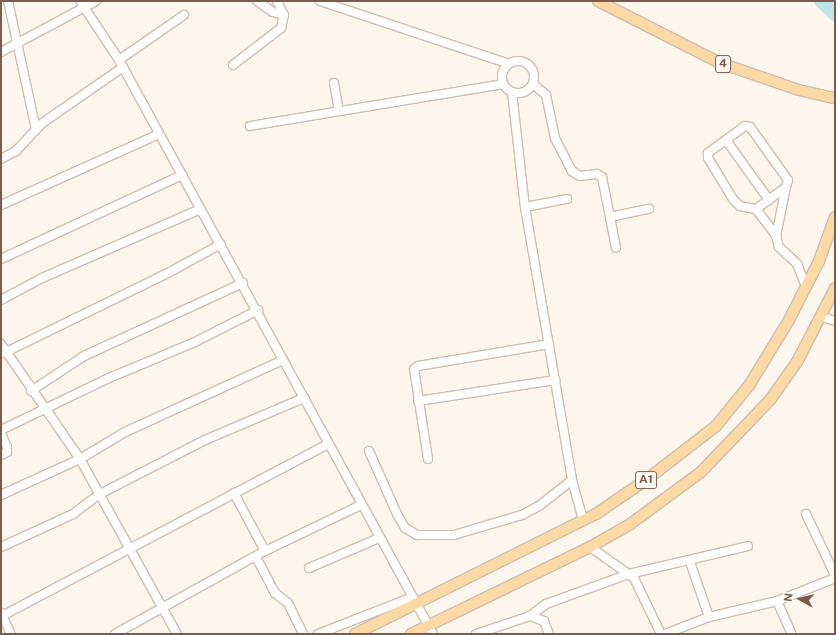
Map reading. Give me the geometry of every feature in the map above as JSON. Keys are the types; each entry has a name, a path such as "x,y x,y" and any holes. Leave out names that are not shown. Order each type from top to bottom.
{"main road":[{"name":"4","path":"598,1 686,48 720,63 799,90 835,98"},
{"path":"612,1 618,11"},
{"name":"A1","path":"355,634 413,601 583,520 650,477 716,426 750,384 806,286 835,217"},
{"name":"A1","path":"411,634 431,630 590,547 670,496 701,472 738,436 770,400 822,317 835,288"}],"street":[{"path":"8,1 19,42 36,129"},
{"path":"1,52 82,4 96,1"},
{"path":"257,1 273,12 284,15"},
{"path":"233,65 277,34 284,15 277,1"},
{"path":"320,1 508,64 521,61 528,64 534,75 533,84 524,92 512,92 503,84 503,71 508,64"},
{"path":"82,4 121,64 258,310 328,444 413,601 431,630"},
{"path":"1,159 16,151 36,129 184,15"},
{"path":"334,83 339,111"},
{"path":"250,126 503,84"},
{"path":"533,84 546,95 555,138 572,172 580,176 597,174 602,177 616,248"},
{"path":"512,92 525,207 572,480 583,520"},
{"path":"776,236 788,180 750,127 745,126 708,153 708,158 740,206 756,209 776,236 779,247 797,264 806,286"},
{"path":"1,205 159,134"},
{"path":"726,140 769,200"},
{"path":"1,259 182,175"},
{"path":"756,209 786,187"},
{"path":"525,207 567,199"},
{"path":"1,300 42,278 201,209"},
{"path":"610,217 649,209"},
{"path":"177,634 164,607 129,551 98,496 80,459 47,408 31,391 2,348 168,273 221,244"},
{"path":"31,391 84,356 243,283"},
{"path":"1,455 7,452 7,447 1,431 47,408 196,342 258,310"},
{"path":"822,317 835,321"},
{"path":"428,459 414,375 418,366 549,344"},
{"path":"1,495 80,459 126,432 283,360"},
{"path":"418,401 555,380"},
{"path":"1,546 73,514 98,496 205,440 304,398"},
{"path":"11,634 1,614 129,551 234,493 328,444"},
{"path":"368,451 405,528 417,535 454,535 481,524 522,515 539,506 572,480"},
{"path":"234,493 265,551"},
{"path":"115,634 265,551 361,505"},
{"path":"806,514 835,575"},
{"path":"308,568 379,538"},
{"path":"480,633 530,616 546,604 629,574 690,562 748,546"},
{"path":"590,547 629,574 638,583 660,634"},
{"path":"256,556 275,593 288,603 303,634"},
{"path":"690,562 709,617"},
{"path":"665,634 709,617 777,601 835,578"},
{"path":"318,634 413,601"},
{"path":"777,601 792,634"},
{"path":"530,616 544,621 549,634"}],"waterway":[{"path":"821,1 835,14"}]}
